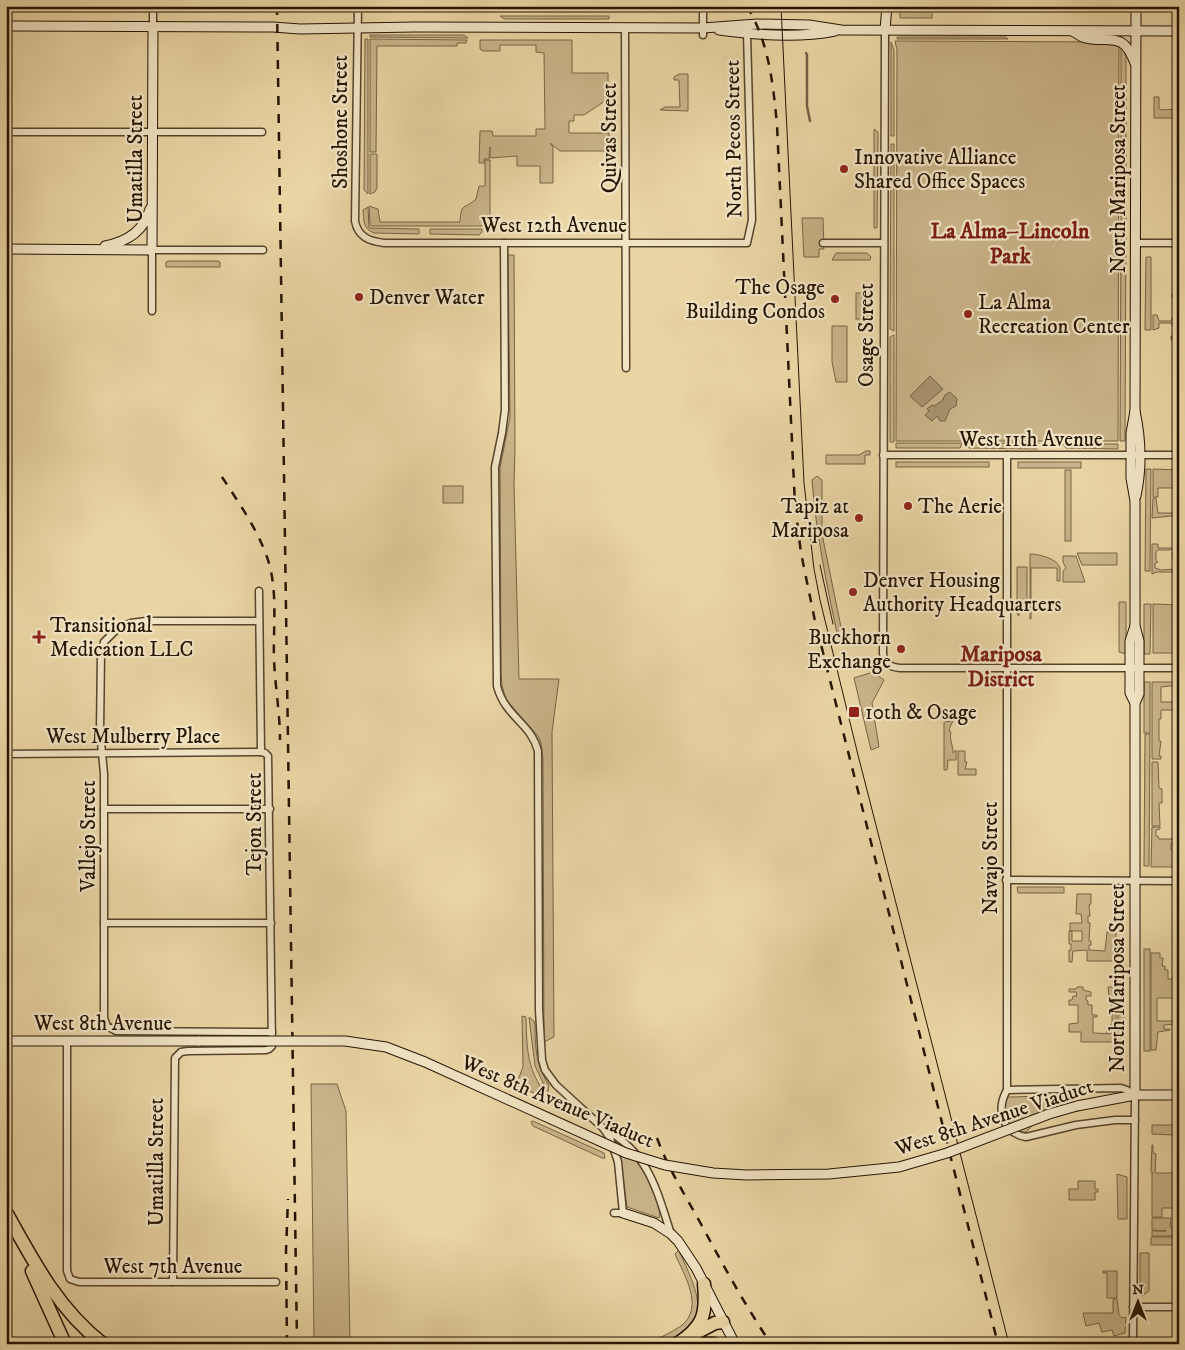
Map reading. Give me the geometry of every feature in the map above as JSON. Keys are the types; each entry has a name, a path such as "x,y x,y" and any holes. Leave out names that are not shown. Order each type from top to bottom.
{"highway":[{"path":"6,1213 65,1344"},
{"path":"6,1213 51,1290 73,1317 103,1344"},
{"path":"677,1344 691,1334 702,1319 705,1303 704,1284"},
{"path":"677,1344 715,1324 724,1322"},
{"path":"693,1344 711,1334 724,1322"},
{"path":"697,1344 714,1344"}],"street":[{"name":"Umatilla Street","path":"152,311 153,6"},
{"name":"Shoshone Street","path":"358,6 356,221 358,230 363,236"},
{"path":"703,6 703,32"},
{"name":"Osage Street","path":"886,6 883,653 887,664 900,668 1006,668"},
{"name":"North Mariposa Street","path":"1133,1344 1135,703 1130,693 1134,668 1130,641 1135,626 1135,501 1140,478 1135,455 1140,434 1135,411 1136,6"},
{"path":"703,32 757,24 809,25 841,30 1179,31"},
{"path":"11,26 625,28 703,32 823,34 841,30"},
{"name":"Quivas Street","path":"625,28 626,368"},
{"path":"1072,31 1085,38 1120,41 1132,56 1136,67"},
{"name":"North Pecos Street","path":"747,33 752,220 747,243"},
{"path":"6,132 262,132"},
{"path":"91,250 120,242 137,232 146,222 153,199"},
{"name":"West 12th Avenue","path":"363,236 370,240 384,243 747,243"},
{"path":"504,243 505,410 495,467 497,686 502,702 534,738 538,751 542,1060 545,1070 556,1085 603,1128 627,1144 644,1163 659,1196 671,1234 689,1258 735,1344"},
{"path":"823,243 884,243"},
{"path":"1136,243 1179,243"},
{"path":"6,249 263,250"},
{"name":"West 11th Avenue","path":"883,455 1179,455"},
{"name":"Navajo Street","path":"1007,455 1007,1090 1002,1103 1003,1120 1010,1131 1020,1136 1030,1137 1082,1124 1135,1120"},
{"name":"Tejon Street","path":"259,591 261,752 268,756 270,761 272,1032"},
{"name":"Vallejo Street","path":"110,1029 105,1024 104,1018 104,774 100,732 100,663 104,642 118,628 131,623 146,621 259,621"},
{"path":"1006,668 1179,668"},
{"name":"West Mulberry Place","path":"6,754 261,752"},
{"path":"104,809 270,809"},
{"path":"1006,880 1179,881"},
{"path":"104,922 271,923"},
{"name":"West 8th Avenue","path":"110,1029 124,1031 272,1032"},
{"name":"Umatilla Street","path":"173,1282 174,1060 178,1054 188,1051 270,1049 272,1046 272,1032"},
{"name":"West 8th Avenue","path":"6,1041 200,1041"},
{"name":"West 7th Avenue","path":"67,1041 67,1271 70,1279 79,1282 276,1282"},
{"name":"West 8th Avenue Viaduct","path":"200,1041 346,1041 386,1047 425,1062 626,1153 665,1165 713,1173 747,1175 829,1174 899,1167 947,1153 1049,1114 1077,1106 1135,1095"},
{"path":"1007,1090 1121,1088 1135,1095 1179,1095"},
{"path":"603,1128 612,1142 618,1162 618,1213 653,1222 671,1234"},
{"path":"1134,1307 1179,1307"}],"shaded area":[{"path":"900,6 906,6 906,10 919,10 920,6 928,6 929,11 932,11 932,18 900,18"},
{"path":"500,16 609,16 609,19 504,19"},
{"path":"370,35 464,35 468,38 370,37"},
{"path":"897,37 1006,37 1008,39 897,39"},
{"path":"365,39 368,39 368,194 364,190"},
{"path":"370,39 467,40 466,43 457,43 457,46 377,46 376,152 370,152"},
{"path":"480,40 572,40 572,73 608,73 608,99 584,115 574,115 574,121 569,121 569,133 609,133 609,151 560,151 550,143 553,147 553,183 540,183 540,166 517,166 517,156 490,158 490,147 489,159 484,159 484,163 479,163 480,131 492,131 493,136 536,136 536,129 545,129 544,53 536,52 536,45 500,45 500,51 483,51 480,49"},
{"path":"895,41 1105,42 1119,47 1118,441 896,441 897,50"},
{"path":"891,42 894,50 894,136 891,136"},
{"path":"1121,49 1123,49 1126,55 1126,227 1121,227"},
{"path":"679,74 688,74 688,111 660,110 665,107 680,107 679,80 674,80 674,77"},
{"path":"1154,97 1159,97 1159,108 1161,110 1178,109 1179,100 1179,127 1177,127 1177,118 1154,118"},
{"path":"874,129 878,132 877,228 874,228"},
{"path":"891,144 894,144 894,331 890,329"},
{"path":"370,154 377,154 377,188 375,192 370,194"},
{"path":"485,160 490,160 490,226 371,226 369,206 378,209 380,222 460,222 462,209 476,199 479,186 485,186"},
{"path":"368,207 369,228 419,229 419,234 374,233 370,231 365,224 363,210"},
{"path":"802,218 823,218 824,249 819,249 819,257 804,257"},
{"path":"430,229 482,229 482,232 479,235 430,234"},
{"path":"1121,231 1126,231 1125,441 1120,441"},
{"path":"836,253 867,253 871,257 870,260 832,260"},
{"path":"508,255 514,255 514,484 519,679 559,679 552,732 554,1037 544,1042 543,758 538,736 506,700 501,675 500,468 510,417"},
{"path":"1146,257 1151,257 1151,330 1145,330"},
{"path":"218,261 220,262 220,267 166,267 166,262"},
{"path":"1176,282 1179,282 1179,355 1177,355 1177,350 1175,350 1175,340 1171,340 1171,336 1178,336 1178,325 1159,323 1159,328 1153,330 1153,315 1157,315 1159,321 1171,321 1172,318 1178,318 1178,312 1175,312 1175,310 1178,310 1176,303 1178,303 1178,298 1172,298 1172,294 1178,293"},
{"path":"856,293 868,293 868,319 856,319"},
{"path":"832,326 847,326 847,382 836,382 832,362"},
{"path":"894,335 894,442 890,442 890,337"},
{"path":"930,376 943,389 922,407 910,396"},
{"path":"950,392 957,399 956,406 950,409 945,421 940,421 937,416 932,421 925,415 929,411 927,409 942,401 945,395"},
{"path":"896,443 962,443 960,448 896,448"},
{"path":"968,443 1039,443 1037,449 969,448"},
{"path":"1063,444 1118,444 1118,449 1066,448"},
{"path":"870,451 870,455 865,455 865,464 826,464 826,455 859,455"},
{"path":"896,462 989,462 989,467 896,467"},
{"path":"1018,462 1081,462 1081,468 1018,468"},
{"path":"1146,469 1151,469 1150,571 1145,571"},
{"path":"1153,469 1179,470 1179,519 1175,519 1174,516 1152,518 1153,498 1156,498 1158,513 1173,513 1176,506 1177,488 1158,488 1158,497 1153,497"},
{"path":"1065,470 1071,470 1071,541 1065,541"},
{"path":"817,476 822,480 822,534 841,627 837,633 816,519 812,480"},
{"path":"443,486 463,486 463,503 443,503"},
{"path":"1179,540 1179,562 1177,562 1179,572 1157,572 1152,574 1152,544 1158,544 1158,548 1176,548 1176,542","holes":["1177,549 1177,553 1172,553 1175,569 1161,570 1155,568 1155,563 1158,562 1156,560 1156,552 1158,550"]},
{"path":"1077,553 1117,553 1117,565 1082,565"},
{"path":"1030,554 1051,559 1060,568 1060,581 1057,581 1057,568 1031,568 1031,619 1030,619"},
{"path":"1063,556 1076,556 1085,582 1063,582 1063,571 1066,568"},
{"path":"1017,567 1027,567 1027,607 1019,607 1019,616 1017,614"},
{"path":"1119,602 1126,602 1126,654 1119,652"},
{"path":"1144,604 1151,604 1150,654 1144,654"},
{"path":"1153,604 1179,605 1179,653 1153,653"},
{"path":"873,672 884,680 872,703 879,747 871,750 854,678"},
{"path":"1144,682 1150,682 1150,733 1144,733"},
{"path":"1152,682 1179,682 1179,687 1178,685 1161,687 1161,702 1179,702 1179,710 1161,710 1161,719 1159,719 1159,741 1161,741 1159,756 1161,756 1161,759 1152,759"},
{"path":"953,721 949,729 953,753 956,750 956,760 948,760 947,770 944,770 944,722"},
{"path":"1145,734 1150,734 1149,866 1144,866"},
{"path":"958,751 965,751 965,762 967,762 965,769 976,769 976,775 958,775"},
{"path":"1152,762 1158,762 1159,788 1162,789 1162,803 1159,803 1160,826 1152,826"},
{"path":"1152,827 1160,827 1160,829 1156,830 1156,836 1159,839 1175,839 1174,844 1171,844 1171,850 1179,851 1178,861 1174,861 1174,865 1179,865 1179,867 1151,867"},
{"path":"1017,887 1064,887 1064,893 1018,893"},
{"path":"1077,894 1091,894 1090,916 1088,916 1088,923 1090,923 1089,941 1091,941 1089,950 1105,951 1107,932 1116,932 1116,961 1087,961 1087,950 1073,951 1072,962 1069,962 1069,950 1071,950 1071,944 1069,944 1070,923 1082,923 1081,914 1076,914","holes":["1072,931 1082,931 1082,941 1072,941"]},
{"path":"1144,949 1150,949 1150,1051 1144,1051"},
{"path":"1151,953 1160,953 1160,958 1163,958 1162,966 1165,966 1165,970 1168,970 1168,979 1176,979 1176,972 1179,970 1179,1002 1175,1002 1172,998 1157,998 1157,1021 1175,1021 1175,1018 1179,1018 1179,1024 1164,1025 1164,1029 1170,1030 1158,1032 1156,1050 1151,1050"},
{"path":"1118,967 1124,968 1124,1042 1118,1042"},
{"path":"1077,987 1083,987 1083,990 1091,992 1091,996 1086,996 1086,1000 1088,1005 1092,1005 1092,1015 1097,1015 1097,1017 1093,1017 1093,1033 1115,1034 1115,1042 1081,1042 1081,1032 1069,1032 1069,1024 1078,1023 1078,1005 1069,1005 1069,1000 1072,1000 1073,996 1077,996 1076,992 1069,992 1069,989 1076,989"},
{"path":"1108,987 1116,987 1116,1033 1107,1033 1112,1024 1112,1005 1110,1004"},
{"path":"522,1016 526,1017 530,1061 540,1086 538,1095 516,1085 523,1067"},
{"path":"529,1017 534,1021 535,1025 535,1041 541,1071 549,1085 548,1092 542,1096 545,1087 535,1066"},
{"path":"311,1084 337,1084 346,1111 350,1344 314,1344"},
{"path":"1082,1095 1051,1107 1025,1133 1014,1128 1007,1120 1005,1105 1006,1099 1009,1097"},
{"path":"533,1121 604,1153 605,1158 533,1126 531,1122"},
{"path":"1152,1125 1179,1125 1179,1137 1152,1134"},
{"path":"615,1139 637,1156 645,1168 657,1198 659,1218 627,1207 621,1163"},
{"path":"1152,1145 1153,1153 1156,1154 1155,1173 1179,1173 1179,1200 1174,1200 1174,1208 1162,1208 1162,1217 1152,1217"},
{"path":"1117,1174 1127,1177 1127,1219 1118,1219"},
{"path":"1078,1181 1095,1181 1095,1189 1098,1189 1098,1192 1095,1192 1095,1200 1069,1200 1069,1189 1078,1189"},
{"path":"1152,1218 1171,1218 1170,1227 1179,1228 1179,1236 1152,1236 1152,1231 1166,1231 1152,1230"},
{"path":"1151,1237 1176,1237 1179,1255 1174,1255 1174,1245 1151,1245"},
{"path":"679,1250 696,1294 698,1305 696,1316 691,1326 682,1334 664,1343 650,1344 681,1326 688,1318 691,1310 692,1300 690,1291 675,1254"},
{"path":"1140,1253 1149,1253 1149,1291 1142,1296 1140,1293"},
{"path":"1103,1271 1117,1271 1117,1298 1107,1298 1107,1273 1103,1273"},
{"path":"1113,1299 1117,1299 1119,1315 1122,1318 1126,1317 1125,1333 1114,1336 1112,1330 1102,1332 1099,1323 1086,1326 1083,1313 1113,1313"}],"waterway":[{"path":"806,53 807,106 810,121"}],"tram line":[{"path":"781,6 804,483 814,569 858,755 1009,1344"},
{"path":"820,565 833,624"}],"railway":[{"path":"277,6 297,1344"},
{"path":"747,6 760,34 769,64 777,125 795,505 801,553 815,621 998,1344"},
{"path":"222,477 254,527 264,549 271,572 274,597 274,659 280,740"},
{"path":"657,1138 672,1171 718,1255 743,1300 771,1344"},
{"path":"287,1344 286,1251 288,1199"}],"place":[{"name":"Innovative Alliance Shared Office Spaces","path":"844,169"},
{"name":"Denver Water","path":"359,297"},
{"name":"The Osage Building Condos","path":"835,299"},
{"name":"La Alma Recreation Center","path":"968,314"},
{"name":"The Aerie","path":"908,506"},
{"name":"Tapiz at Mariposa","path":"859,518"},
{"name":"Denver Housing Authority Headquarters","path":"853,592"},
{"name":"Transitional Medication LLC","path":"39,637"},
{"name":"Buckhorn Exchange","path":"901,649"},
{"name":"10th & Osage","path":"854,712"}],"district":[{"name":"La Alma–Lincoln Park","path":"1010,242"},
{"name":"Mariposa District","path":"1001,666"}]}
